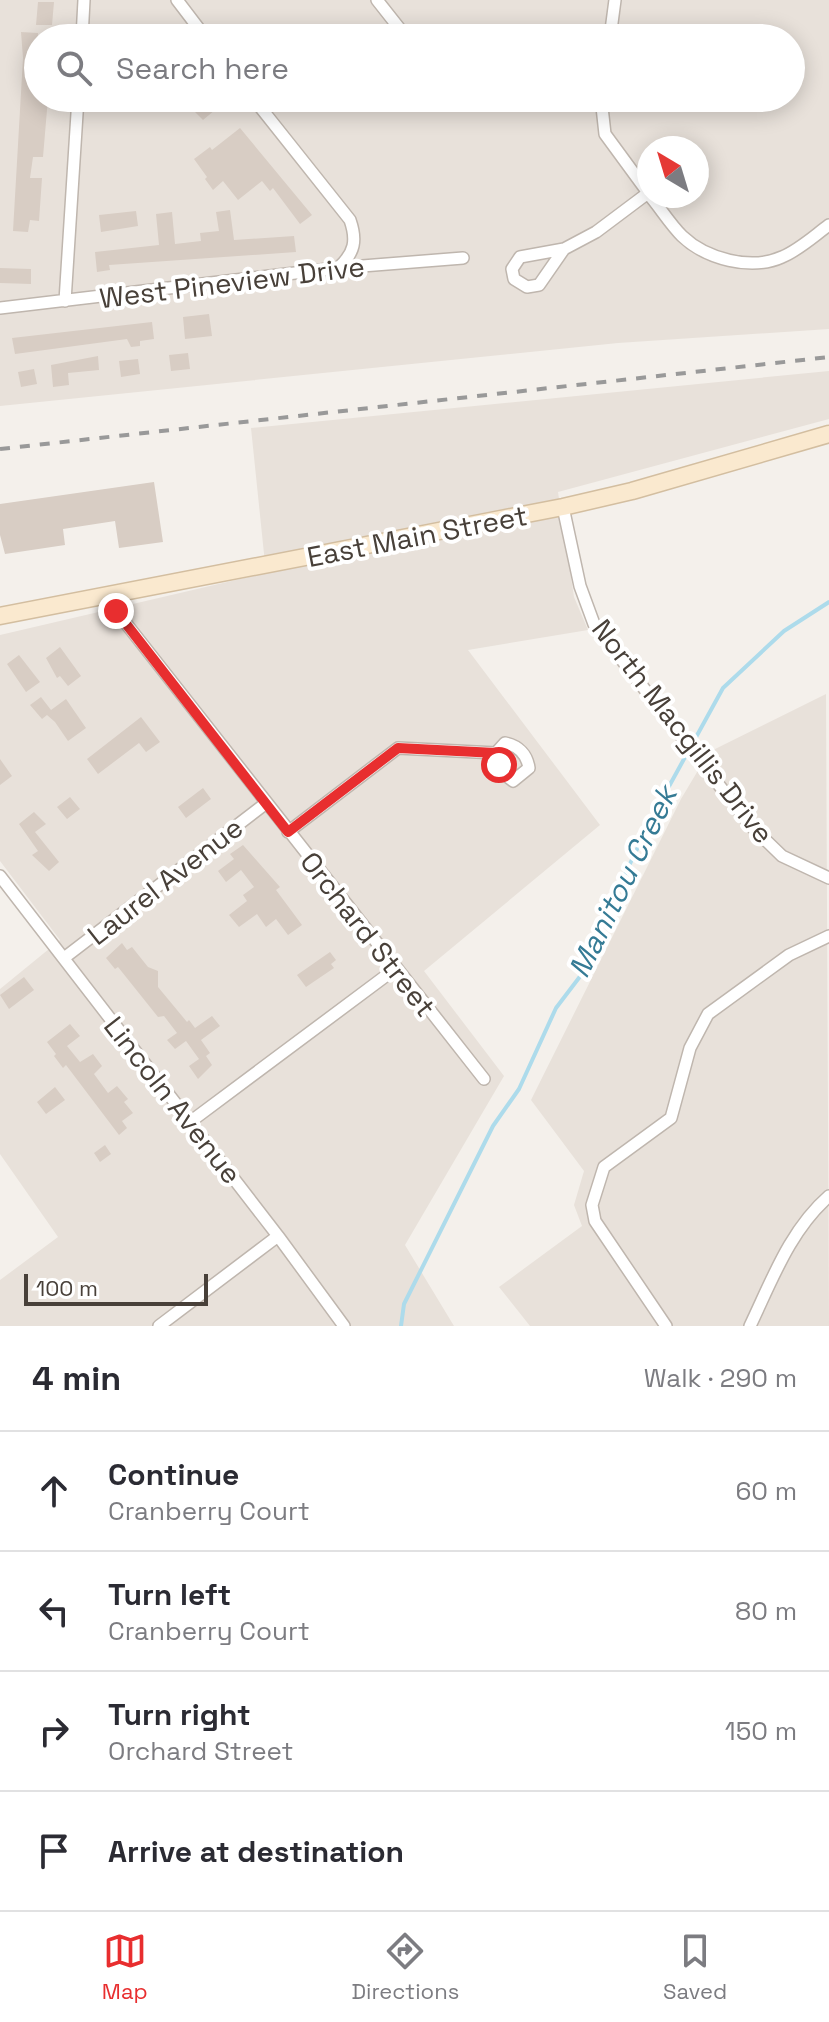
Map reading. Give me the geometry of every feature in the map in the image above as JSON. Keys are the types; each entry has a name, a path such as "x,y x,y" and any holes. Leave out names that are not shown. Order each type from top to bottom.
{"main road":[{"name":"East Main Street","path":"0,616 106,598 563,507 632,491 829,434"}],"street":[{"path":"83,24 84,0"},
{"path":"177,0 195,24"},
{"path":"377,0 396,24"},
{"path":"612,24 615,0"},
{"path":"65,301 77,112"},
{"path":"264,112 350,220 355,235 354,248 337,268"},
{"path":"603,112 605,134 637,178"},
{"path":"564,249 539,285 527,287 514,279 513,264 520,257 564,249 596,232 637,203"},
{"path":"660,208 682,236 703,252 754,263 780,258 829,225"},
{"name":"West Pineview Drive","path":"0,308 337,268 463,258"},
{"name":"North Macgillis Drive","path":"563,507 580,586 594,624 750,825 782,856 829,878"},
{"name":"Orchard Street","path":"106,598 484,1079"},
{"path":"288,832 398,748 496,753"},
{"name":"Laurel Avenue","path":"64,958 265,804"},
{"name":"Lincoln Avenue","path":"0,876 344,1326"},
{"path":"665,1324 595,1221 592,1205 599,1174 619,1155 671,1118 690,1048 708,1014 789,955 829,936"},
{"path":"190,1122 395,969"},
{"path":"750,1326 790,1243 805,1219 829,1196"},
{"path":"159,1326 278,1236"}],"shaded area":[{"path":"0,0 829,0 829,329 618,343 0,406"},
{"path":"829,371 829,419 558,492 574,597 588,630 468,650 600,825 424,971 504,1076 405,1245 454,1326 0,1326 0,1280 58,1237 0,1154 0,989 60,940 0,861 0,635 266,573 251,428"},
{"path":"826,694 829,1326 530,1326 499,1287 582,1226 574,1205 584,1171 531,1100 681,799 709,752"}],"building":[{"path":"38,2 54,2 52,24 36,24"},
{"path":"21,32 24,32 24,112 47,112 43,157 33,157 30,178 42,178 39,221 30,220 28,232 13,231 23,58"},
{"path":"195,112 213,112 203,120"},
{"path":"240,128 312,215 300,224 273,188 270,191 262,181 238,200 223,181 213,190 205,179 207,177 194,159 210,147 212,150"},
{"path":"230,210 234,240 294,236 296,252 109,265 110,270 97,272 95,252 159,245 156,214 172,212 175,244 201,241 200,233 219,231 216,212"},
{"path":"136,211 138,226 101,232 99,215"},
{"path":"0,268 31,269 31,284 0,283"},
{"path":"209,314 212,336 185,339 183,317"},
{"path":"152,322 154,339 140,341 140,346 131,347 127,339 15,354 12,338"},
{"path":"188,353 190,369 171,371 169,355"},
{"path":"98,356 99,370 68,373 69,385 53,387 51,365"},
{"path":"138,359 140,374 121,377 119,361"},
{"path":"34,369 37,384 21,387 18,372"},
{"path":"154,482 163,542 119,548 115,521 63,529 65,545 5,554 0,535 0,504"},
{"path":"60,647 81,676 68,686 60,676 57,678 46,658"},
{"path":"19,655 40,682 26,692 7,664"},
{"path":"41,697 51,710 66,699 86,728 68,741 55,722 47,715 42,719 30,705"},
{"path":"141,717 160,742 146,752 139,743 98,774 87,759"},
{"path":"0,759 12,776 0,785"},
{"path":"203,788 211,799 186,818 178,807"},
{"path":"70,797 80,809 67,819 57,807"},
{"path":"34,812 46,824 35,832 59,862 49,871 32,855 38,851 19,824"},
{"path":"243,845 280,887 276,890 302,925 288,935 276,919 266,927 257,914 239,927 229,915 247,901 243,895 254,887 241,870 226,882 218,871 234,859 230,854"},
{"path":"122,943 127,950 132,947 148,967 158,971 158,987 187,1022 189,1020 195,1028 212,1016 220,1026 201,1040 210,1053 206,1056 212,1065 198,1079 189,1066 199,1059 186,1041 175,1049 167,1040 177,1033 164,1016 158,1017 118,967 115,969 106,958"},
{"path":"330,952 336,960 331,964 334,968 306,987 297,975"},
{"path":"24,977 34,990 9,1009 0,995"},
{"path":"70,1024 80,1036 67,1046 80,1062 93,1054 102,1066 94,1074 108,1093 117,1086 128,1099 124,1102 133,1113 122,1121 127,1128 119,1135 66,1065 63,1068 47,1042"},
{"path":"55,1087 65,1100 46,1114 37,1102"},
{"path":"105,1145 111,1154 100,1162 94,1153"}],"waterway":[{"name":"Manitou Creek","path":"401,1326 404,1304 493,1126 519,1089 556,1008 588,966 594,938 656,810 723,688 784,631 829,602"}],"railway":[{"path":"0,449 829,357"}],"route":[{"path":"116,611 288,832 398,748 496,753 499,765"}]}
